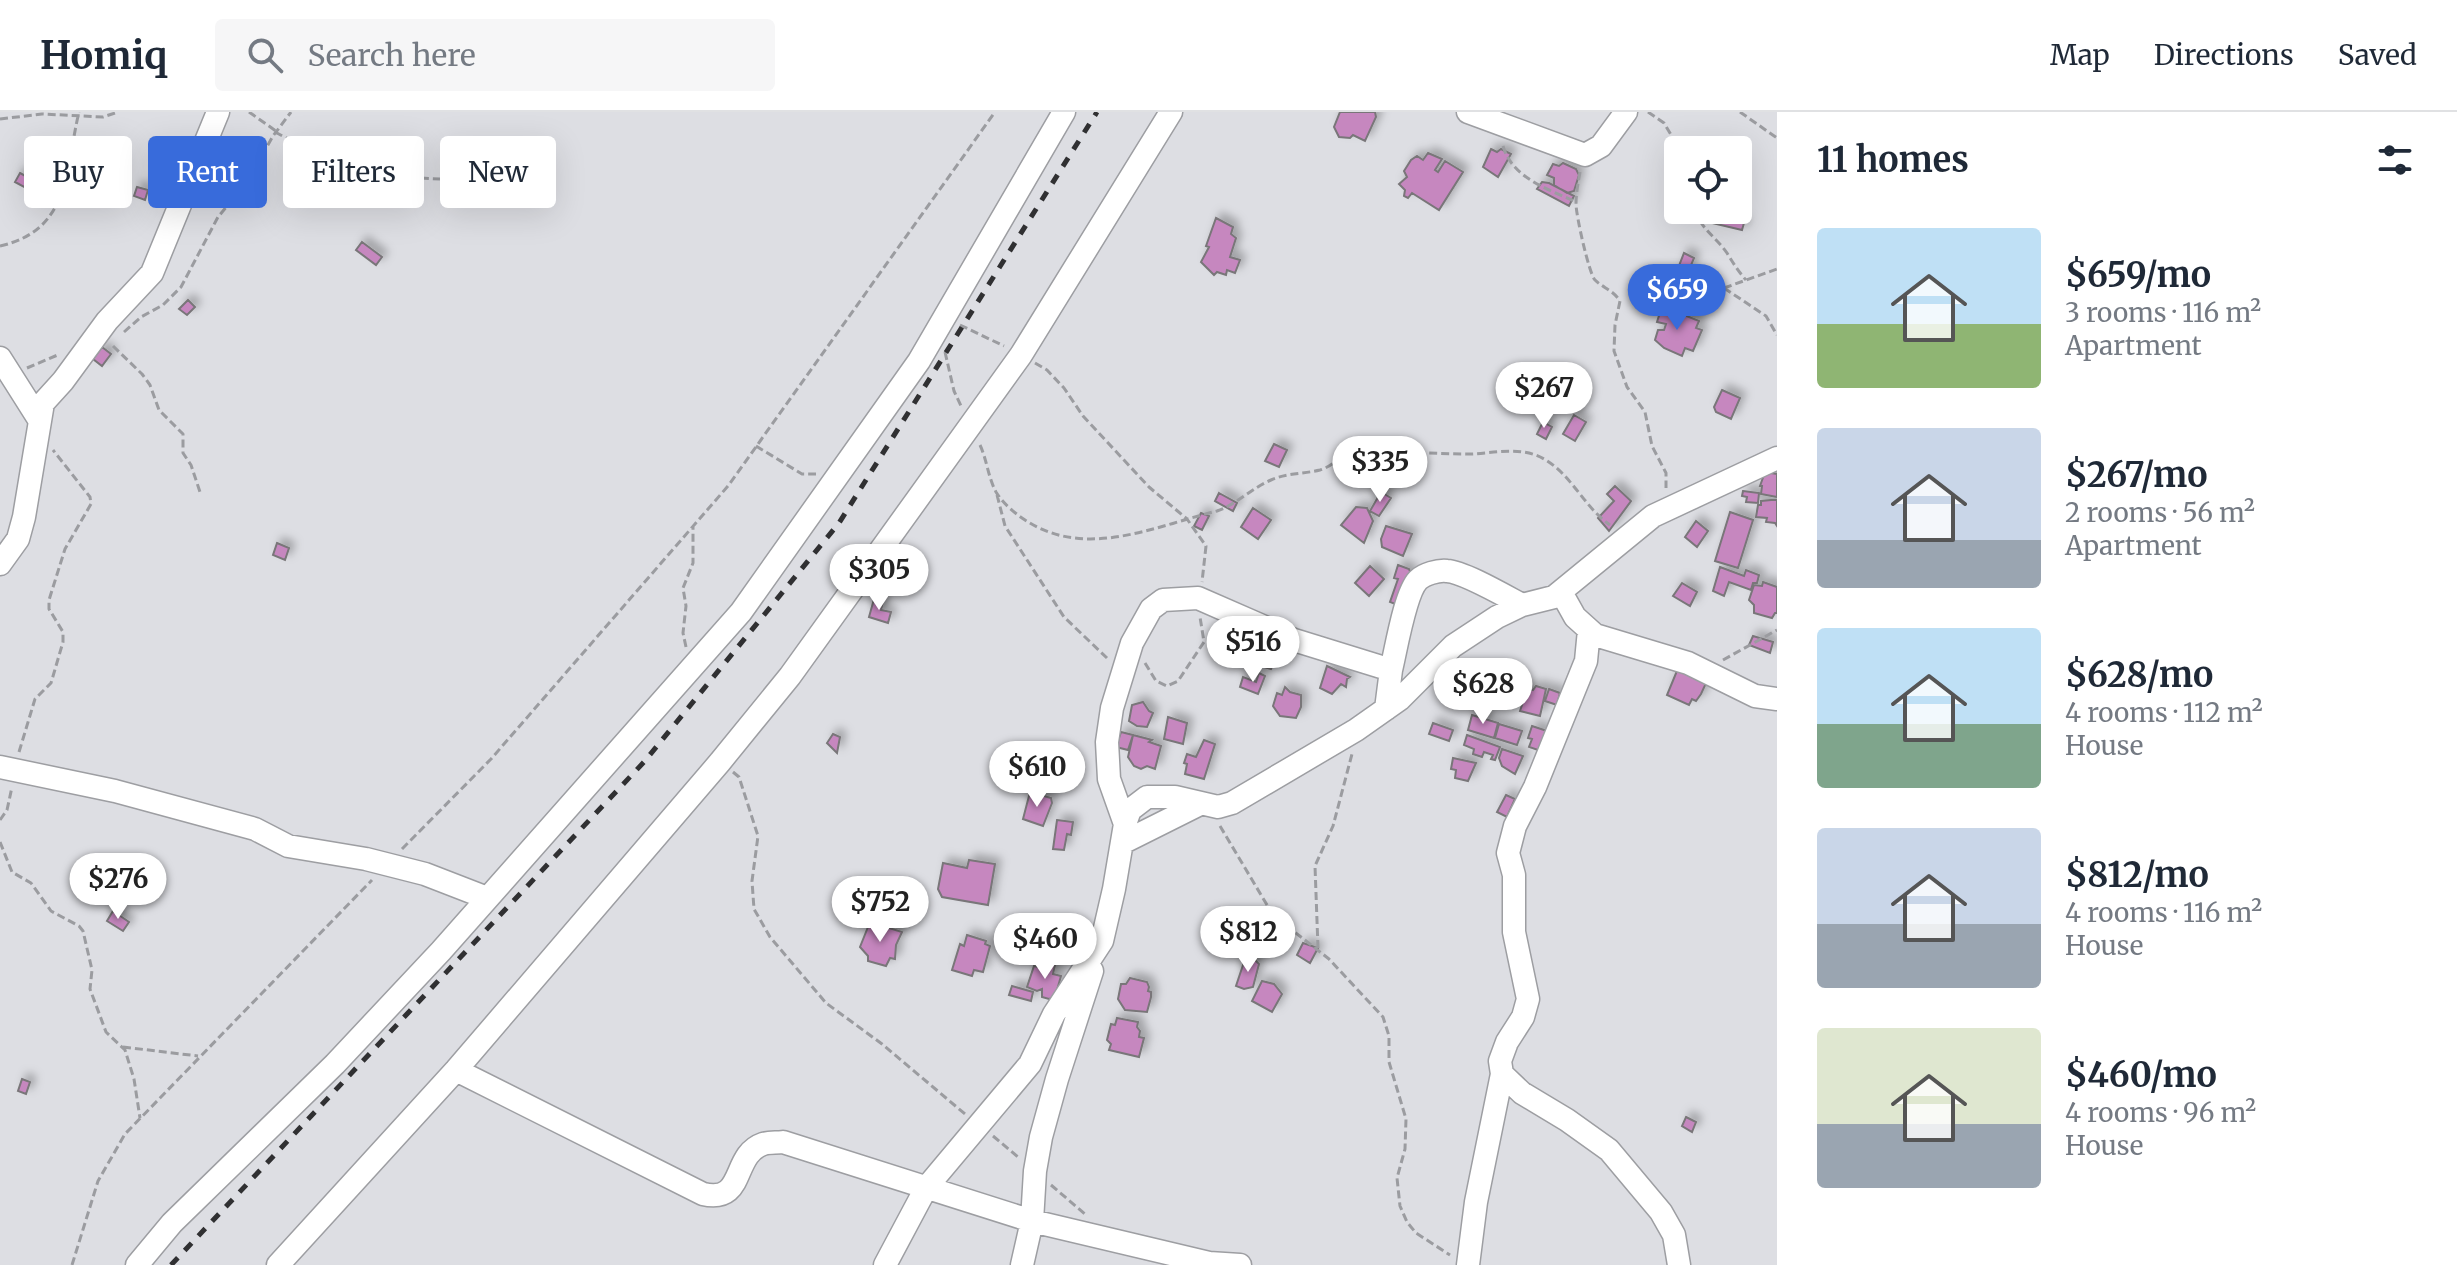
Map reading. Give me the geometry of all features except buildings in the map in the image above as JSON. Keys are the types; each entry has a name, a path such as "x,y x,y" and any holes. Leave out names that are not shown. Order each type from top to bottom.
{"street":[{"path":"0,564 14,546 21,530 43,403 107,321 152,273 218,112"},
{"path":"137,1265 172,1223 335,1064 741,612 942,325 1064,112"},
{"path":"278,1265 456,1070 790,676 1021,355 1171,112"},
{"path":"1468,112 1585,155 1601,146 1626,112"},
{"path":"0,358 40,421"},
{"path":"1022,1265 1032,1221 1041,1137 1102,941 1130,810 1147,797 1175,797 1209,805 1232,803 1386,709 1415,686 1453,646 1497,617 1522,605 1554,597 1653,516 1777,458"},
{"path":"1386,709 1391,670 1405,612 1411,591 1419,579 1449,570 1522,605"},
{"path":"1561,592 1575,617 1595,635 1688,663 1755,696 1777,699"},
{"path":"1123,834 1109,779 1107,742 1112,708 1132,643 1151,609 1163,600 1198,598 1294,640 1391,670"},
{"path":"1460,1260 1476,1202 1502,1074 1500,1061 1507,1042 1523,1017 1528,999 1514,932 1514,875 1508,853 1515,826 1535,787 1586,661 1589,630"},
{"path":"8,769 115,791 255,829 288,846 425,874 487,898"},
{"path":"885,1265 926,1188 1030,1064 1054,1014 1102,941"},
{"path":"456,1070 703,1194 725,1195 753,1150 763,1144 783,1142 1032,1221 1209,1263 1240,1265"},
{"path":"1502,1074 1522,1093 1609,1150 1661,1212 1674,1235 1679,1265"}],"path":[{"path":"0,119 42,114 103,117 118,112"},
{"path":"249,112 294,142 386,157 408,174 440,179"},
{"path":"72,1265 98,1181 125,1134 491,759 728,486 995,112"},
{"path":"1648,112 1664,123 1672,136"},
{"path":"1740,112 1777,138"},
{"path":"0,246 30,234 50,217 61,201 78,114"},
{"path":"1493,120 1511,165 1536,183 1576,202"},
{"path":"1585,155 1576,202 1591,273 1620,301 1614,351 1627,387 1645,412 1652,446 1666,473 1666,489 1675,504"},
{"path":"1701,224 1746,280"},
{"path":"1777,269 1724,288 1766,316 1777,335"},
{"path":"1122,674 1064,617 1005,526 982,450 954,391 942,342 942,325 1021,355 1047,370 1083,416 1149,487 1187,519 1206,546 1205,571 1198,598 1204,642 1178,681 1167,686 1156,681 1132,643"},
{"path":"106,340 142,374 150,385 159,410 183,434 183,453 191,465 201,495"},
{"path":"0,820 7,810 8,769 35,699 51,683 63,642 63,632 49,609 49,600 65,549 91,504 90,497 49,443 40,421"},
{"path":"756,446 795,471 816,474"},
{"path":"996,492 1010,509 1052,534 1086,539 1139,535 1230,507 1268,481 1322,470 1348,452 1473,454 1503,451 1542,458 1569,480 1605,522 1627,536"},
{"path":"693,526 693,563 683,588 686,614 683,633 694,665"},
{"path":"1719,662 1777,630"},
{"path":"1319,951 1315,866 1333,826 1356,730"},
{"path":"720,762 725,772 733,772 739,777 758,836 752,881 754,909 770,937 819,997 841,1012"},
{"path":"1209,805 1221,831 1273,915 1319,951 1383,1017 1389,1036 1389,1062 1406,1119 1405,1149 1397,1178 1400,1206 1416,1233 1460,1260"},
{"path":"0,842 12,872 31,883 51,911 83,931 92,970 91,992 106,1032 123,1047 134,1079 140,1118"},
{"path":"123,1047 199,1057"}],"railway":[{"path":"171,1265 644,762 839,523 1097,112"}]}
